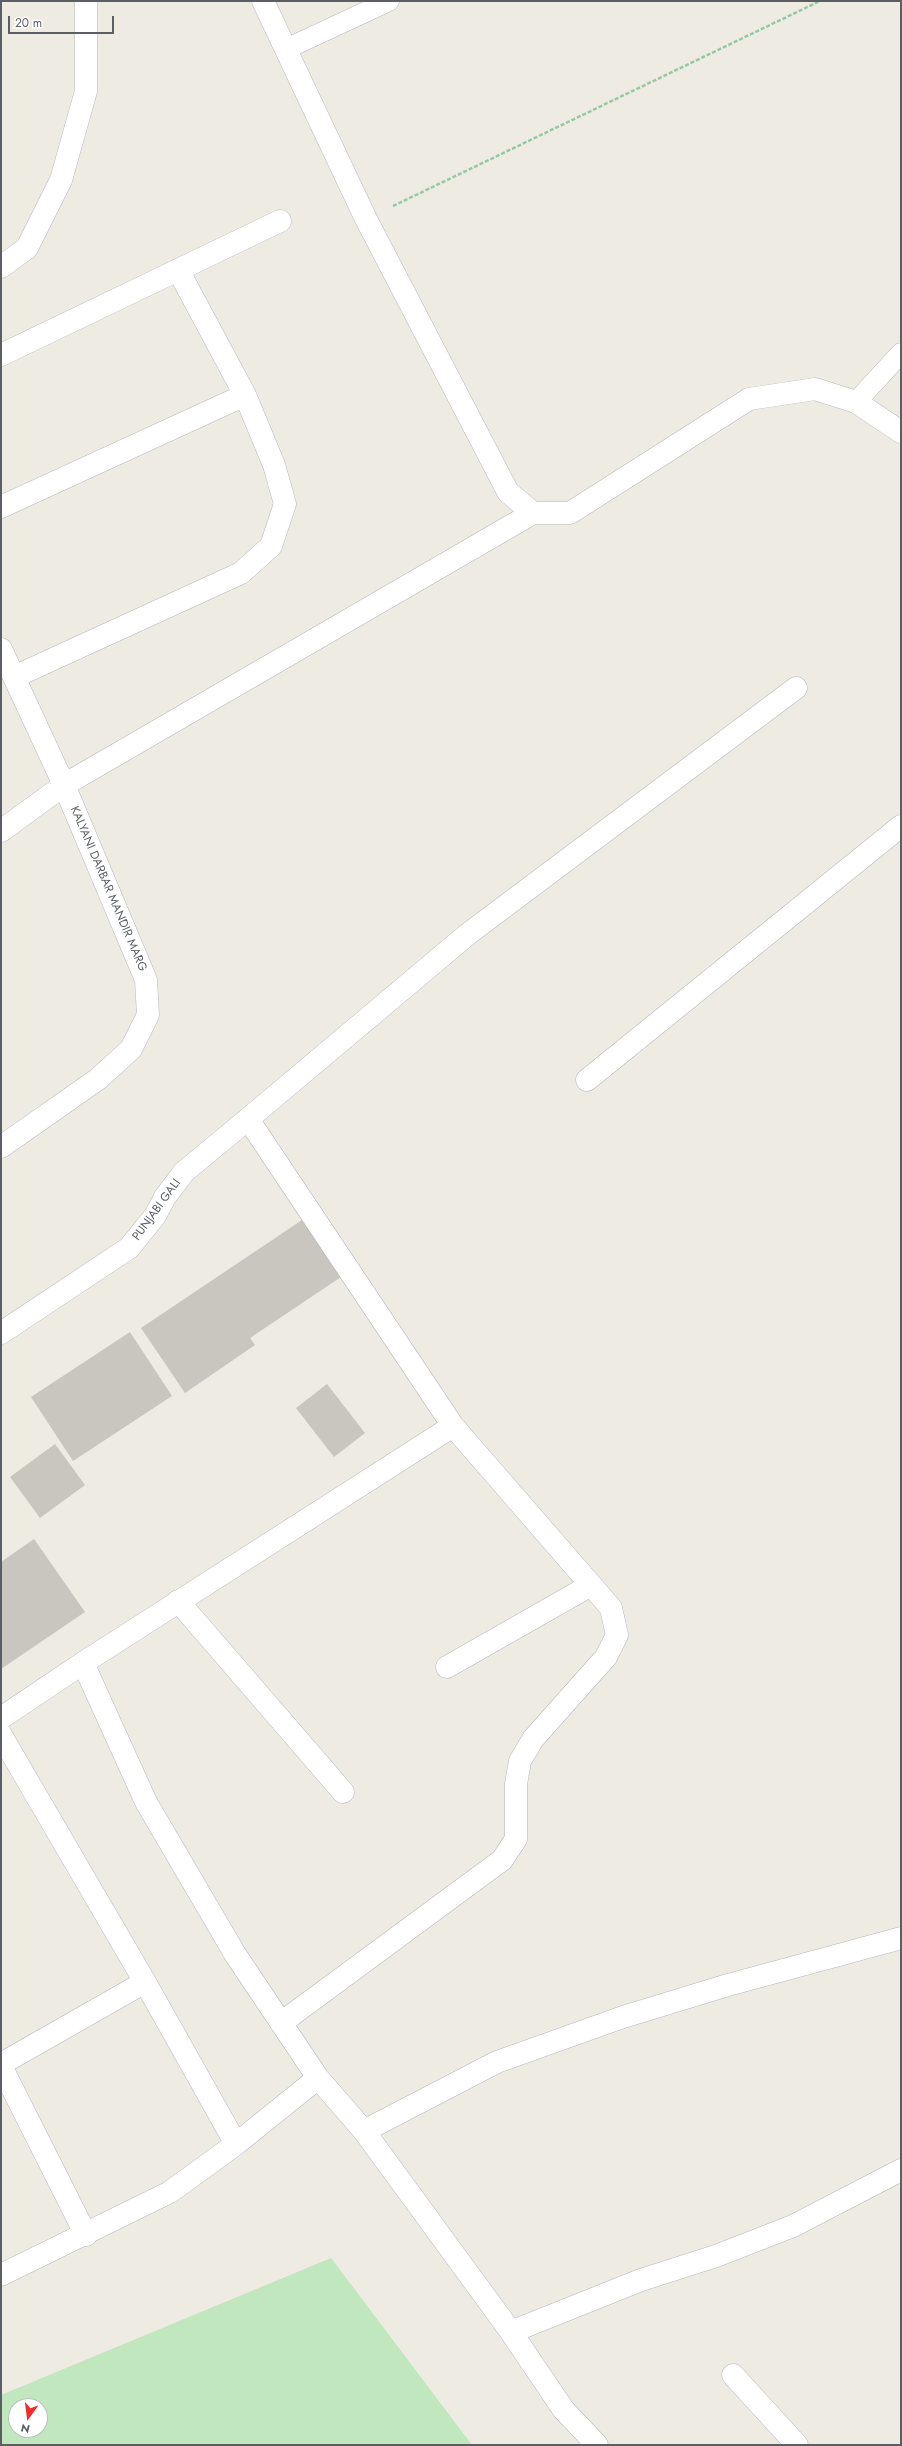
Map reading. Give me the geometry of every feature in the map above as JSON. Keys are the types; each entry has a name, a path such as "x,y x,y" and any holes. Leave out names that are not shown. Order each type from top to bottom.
{"street":[{"path":"1,267 27,248 61,180 86,91 86,1"},
{"path":"264,1 366,219 508,492 532,513"},
{"path":"1,355 280,221"},
{"path":"14,678 241,573 272,546 285,504 274,464 245,395 178,270"},
{"path":"1,831 64,785 532,513 570,513 749,399 815,389 856,402 901,432"},
{"path":"1,508 245,395"},
{"name":"KALYANI DARBAR MANDIR MARG","path":"1,650 64,785 146,980 148,1015 131,1049 98,1079 1,1147"},
{"name":"PUNJABI GALI","path":"1,1333 129,1248 155,1216 165,1197 184,1172 468,934 796,688"},
{"path":"587,1080 901,826"},
{"path":"248,1119 453,1426 611,1608 616,1635 606,1657 533,1739 520,1761 516,1784 516,1839 502,1860 282,2023"},
{"path":"1,1718 82,1663 453,1426"},
{"path":"447,1667 592,1585"},
{"path":"178,1601 343,1792"},
{"path":"82,1663 146,1802 235,1954 318,2078 364,2131 511,2332 563,2409 597,2445"},
{"path":"1,1735 145,1982 236,2144"},
{"path":"364,2131 497,2062 608,2022 728,1985 901,1938"},
{"path":"86,2235 1,2065 145,1982"},
{"path":"1,2274 86,2235 170,2192 236,2144 318,2078"},
{"path":"511,2332 641,2280 716,2256 793,2226 901,2170"},
{"path":"733,2375 798,2445"}],"lane":[{"path":"286,49 390,1"},
{"path":"856,402 901,354"}],"path":[{"path":"366,219 820,1"}],"green space":[{"path":"331,2258 472,2445 1,2445 1,2395"}],"building":[{"path":"305,1218 344,1275 250,1338 255,1345 185,1393 141,1328"},
{"path":"130,1332 172,1396 73,1461 31,1397"},
{"path":"327,1384 365,1433 334,1457 296,1408"},
{"path":"55,1444 85,1485 40,1518 10,1477"},
{"path":"34,1539 85,1612 1,1669 1,1562"}]}
